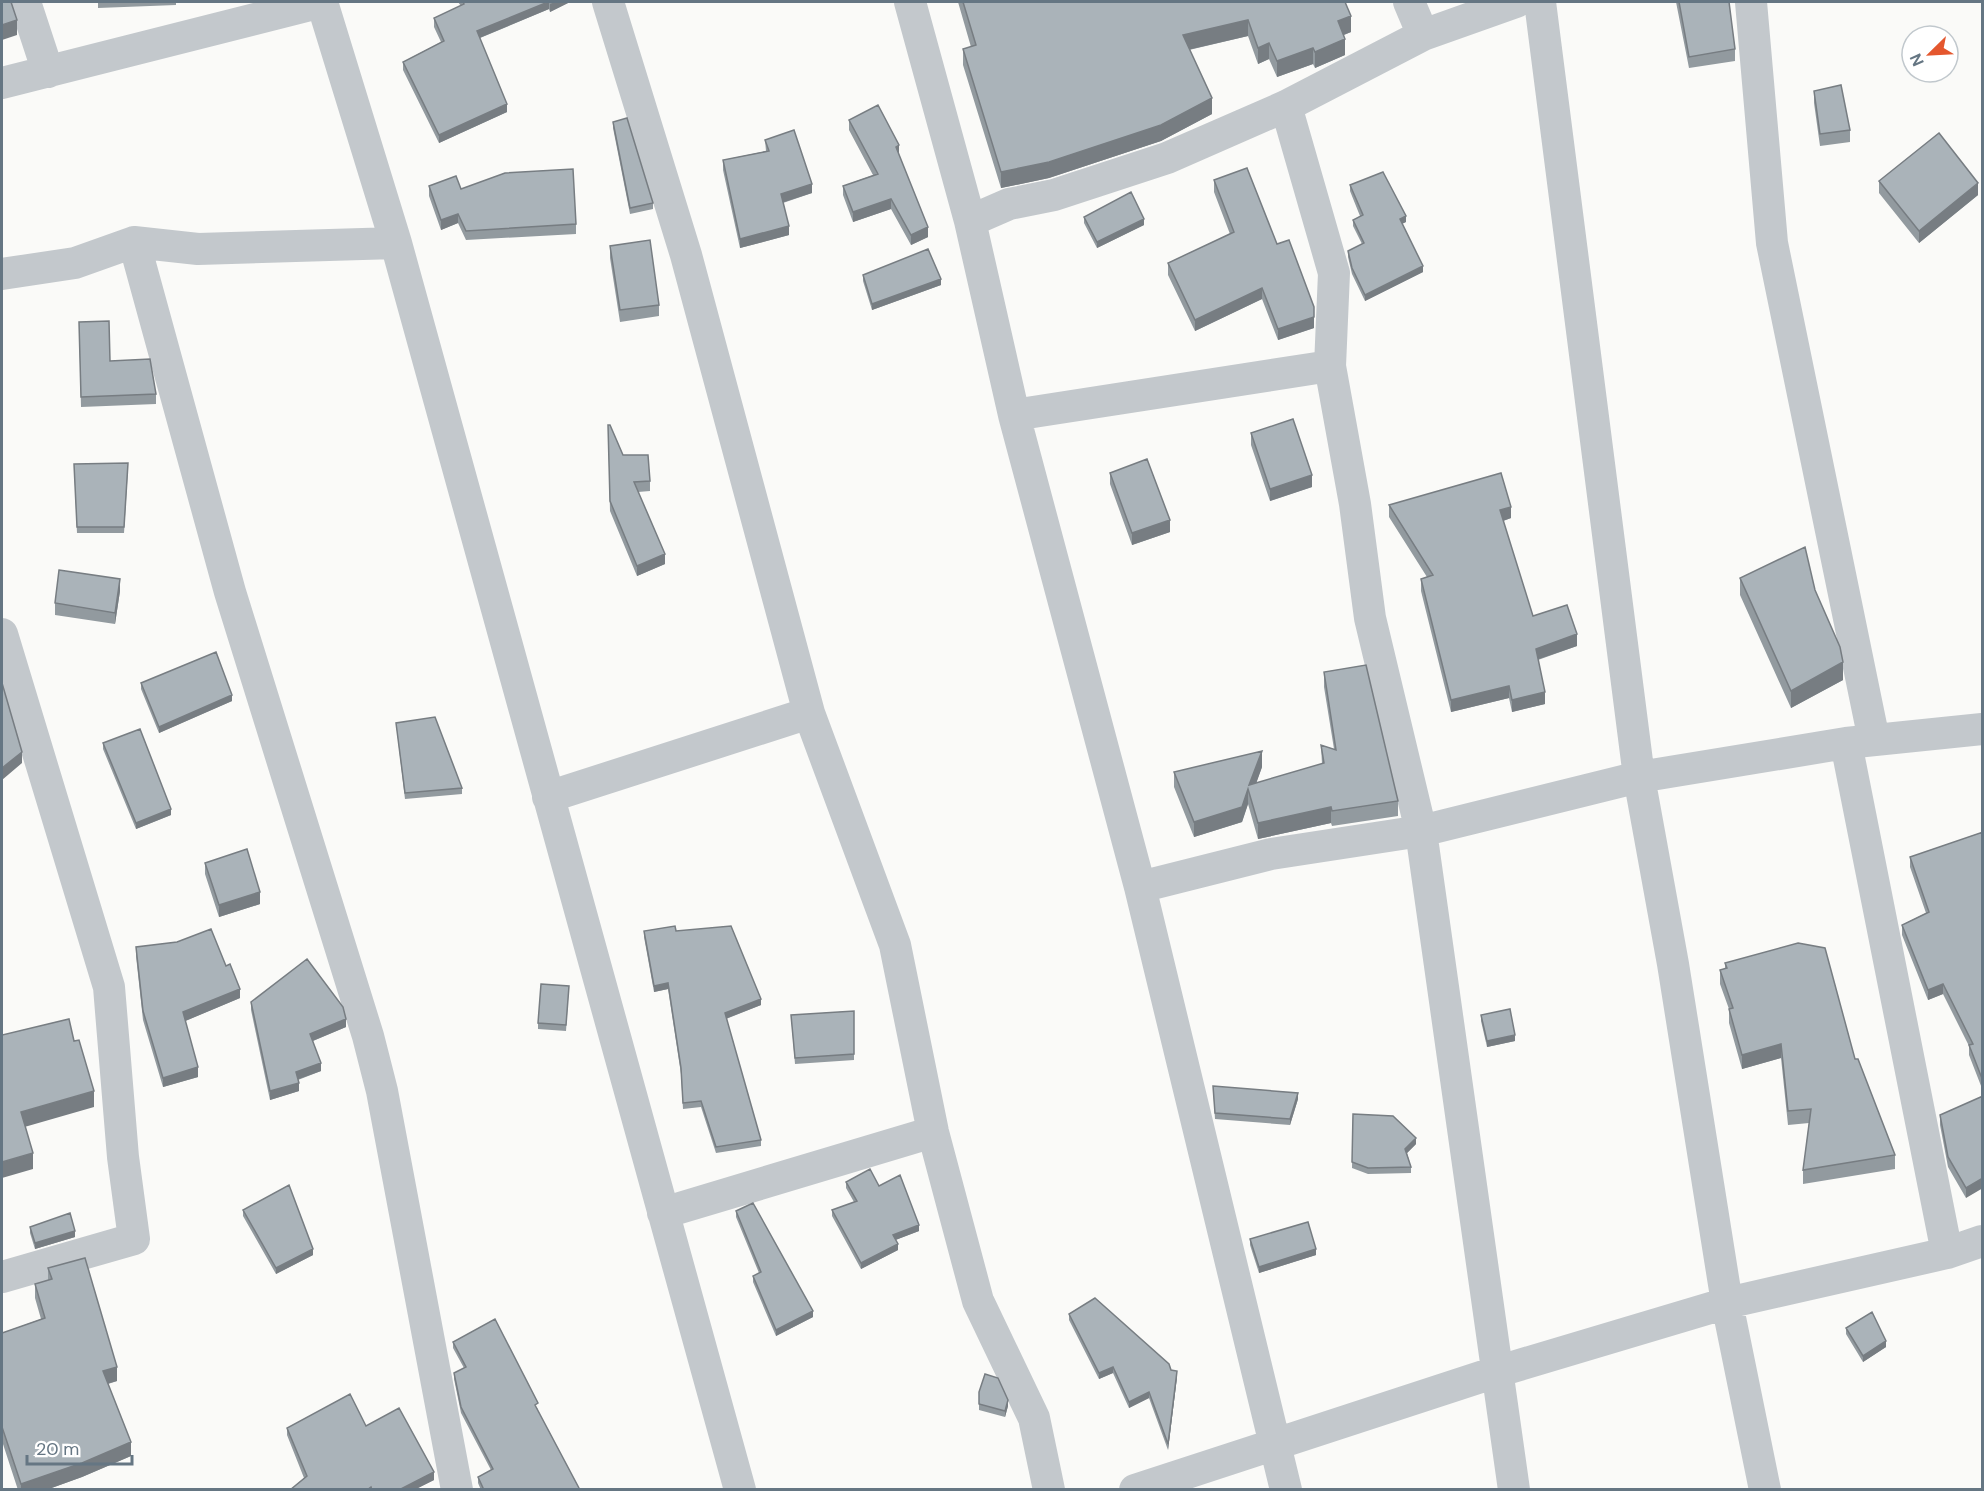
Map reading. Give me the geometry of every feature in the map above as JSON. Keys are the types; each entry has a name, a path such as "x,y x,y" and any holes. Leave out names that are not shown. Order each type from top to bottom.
{"street":[{"path":"25,2 48,72"},
{"path":"2,83 322,2 396,243 740,1490"},
{"path":"608,2 686,255 809,713 895,945 933,1132 978,1302 1034,1418 1049,1490"},
{"path":"910,2 970,221 1014,415 1140,887 1286,1490"},
{"path":"1410,2 1423,35"},
{"path":"970,221 1009,204 1054,195 1167,158 1286,106 1423,35 1516,2"},
{"path":"1540,2 1639,777 1673,964 1727,1303 1765,1490"},
{"path":"1751,2 1772,243 1947,1253"},
{"path":"1286,106 1334,273 1330,366 1355,504 1370,618 1421,831 1514,1490"},
{"path":"2,274 75,262 134,242 198,249 396,243"},
{"path":"134,242 230,592 364,1025 382,1091 457,1490"},
{"path":"1014,415 1330,366"},
{"path":"2,634 109,987 123,1157 134,1239 2,1277"},
{"path":"548,797 809,713"},
{"path":"1140,887 1271,854 1421,831 1639,777 1860,742 1983,729"},
{"path":"663,1213 933,1132"},
{"path":"1135,1490 1496,1372 1727,1303 1947,1253 1983,1241"}],"building":[{"path":"2,2 11,2 17,20 2,25"},
{"path":"463,2 548,2 477,31 507,104 439,135 403,62 444,41 434,18 464,4"},
{"path":"963,2 1345,2 1351,16 1338,21 1345,39 1315,52 1313,48 1277,61 1269,43 1258,48 1248,20 1183,35 1212,98 1161,125 1049,162 1001,172 963,49 976,45"},
{"path":"1679,2 1729,2 1735,49 1689,57"},
{"path":"1841,85 1850,130 1820,134 1814,91"},
{"path":"878,105 899,145 896,147 928,227 911,235 891,199 853,212 843,186 878,174 849,120"},
{"path":"627,118 653,203 630,208 613,122"},
{"path":"794,130 812,184 781,194 789,226 740,239 723,160 769,151 765,140"},
{"path":"1939,133 1978,183 1919,231 1879,181"},
{"path":"1247,168 1277,244 1289,240 1314,307 1314,317 1278,329 1262,288 1195,320 1168,263 1234,232 1214,180"},
{"path":"573,169 576,224 466,231 458,214 441,220 429,186 456,176 461,189 505,173"},
{"path":"1383,172 1406,216 1400,219 1423,266 1365,295 1352,268 1348,251 1364,243 1353,220 1363,215 1350,185"},
{"path":"1131,192 1144,219 1097,242 1084,217"},
{"path":"650,240 659,305 620,310 610,246"},
{"path":"928,249 941,279 872,304 863,275"},
{"path":"109,321 110,361 150,359 156,394 81,397 79,322"},
{"path":"1293,419 1312,475 1270,489 1251,433"},
{"path":"608,425 623,455 648,455 650,481 634,482 665,554 637,566 610,501"},
{"path":"1147,459 1170,520 1132,533 1110,473"},
{"path":"128,463 124,527 77,527 74,464"},
{"path":"1501,473 1511,507 1500,510 1533,616 1567,605 1577,634 1536,649 1545,692 1512,700 1509,686 1451,700 1421,579 1433,575 1389,505"},
{"path":"1805,547 1815,590 1840,647 1843,662 1791,691 1740,578"},
{"path":"59,570 120,579 115,613 55,603"},
{"path":"216,652 232,695 159,727 141,683"},
{"path":"1366,665 1398,801 1332,811 1331,807 1258,823 1248,789 1242,807 1194,822 1174,772 1262,751 1249,785 1324,763 1321,745 1336,750 1324,672"},
{"path":"2,683 22,752 2,768"},
{"path":"435,717 462,788 405,793 396,723"},
{"path":"140,729 171,809 136,823 103,743"},
{"path":"1983,832 1983,1081 1969,1045 1973,1044 1943,984 1928,990 1902,925 1929,912 1910,857"},
{"path":"247,849 260,892 219,905 205,863"},
{"path":"675,926 676,931 731,926 761,999 725,1013 761,1140 716,1147 701,1101 683,1103 681,1068 668,983 654,986 644,931"},
{"path":"211,929 226,966 230,964 240,989 183,1012 198,1067 163,1078 143,1011 136,947 177,942"},
{"path":"1798,943 1825,948 1855,1059 1858,1059 1895,1155 1803,1170 1811,1109 1788,1111 1781,1044 1742,1055 1729,1009 1733,1008 1720,970 1727,968 1725,963"},
{"path":"307,959 343,1007 346,1019 310,1034 321,1063 296,1072 299,1083 270,1091 251,1002"},
{"path":"541,984 569,986 566,1025 538,1023"},
{"path":"1510,1009 1515,1035 1487,1041 1481,1015"},
{"path":"854,1011 854,1054 795,1058 791,1015"},
{"path":"69,1019 74,1041 79,1040 94,1091 21,1112 33,1153 2,1162 2,1035"},
{"path":"1213,1086 1298,1093 1290,1119 1215,1113"},
{"path":"1983,1096 1983,1178 1966,1188 1948,1157 1940,1115"},
{"path":"1353,1114 1393,1116 1416,1138 1405,1149 1411,1167 1368,1168 1352,1162"},
{"path":"870,1169 879,1186 900,1175 919,1225 893,1235 898,1244 861,1263 832,1210 857,1201 846,1182"},
{"path":"289,1185 313,1249 276,1268 243,1210"},
{"path":"753,1203 813,1311 776,1330 753,1276 761,1272 736,1211"},
{"path":"70,1213 75,1231 35,1243 30,1227"},
{"path":"1308,1222 1316,1249 1259,1267 1250,1239"},
{"path":"85,1258 117,1367 103,1371 131,1442 82,1463 21,1484 2,1427 2,1333 45,1318 35,1284 52,1279 48,1268"},
{"path":"1095,1298 1169,1364 1171,1370 1177,1371 1168,1444 1149,1392 1129,1402 1113,1367 1099,1373 1069,1314"},
{"path":"1872,1312 1886,1341 1863,1356 1846,1328"},
{"path":"495,1319 538,1403 535,1405 580,1490 484,1490 478,1477 493,1469 461,1407 454,1373 466,1367 453,1342"},
{"path":"985,1374 998,1378 1008,1400 1005,1411 979,1404 979,1392"},
{"path":"350,1394 366,1426 399,1408 434,1472 399,1490 372,1490 371,1487 367,1490 290,1490 307,1476 287,1428"}]}
